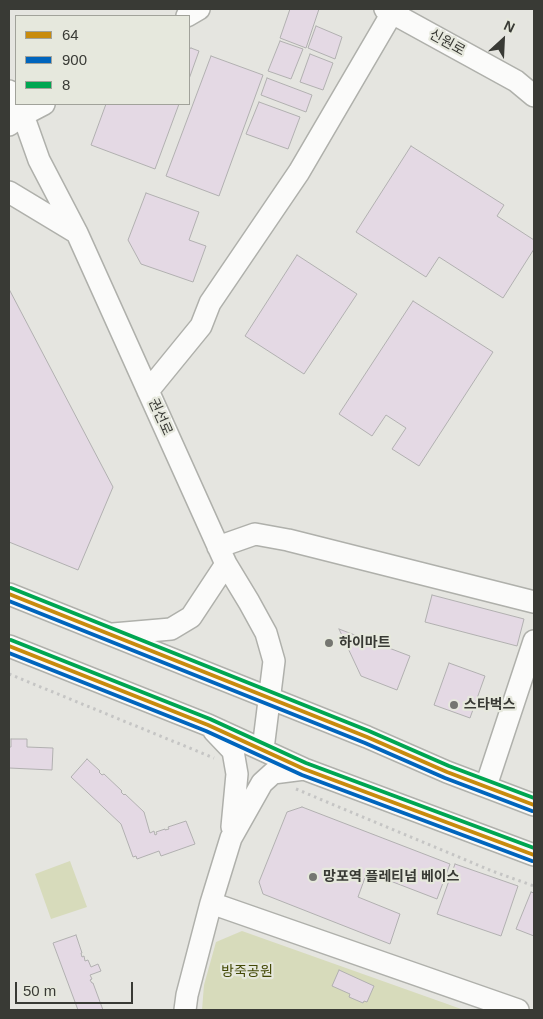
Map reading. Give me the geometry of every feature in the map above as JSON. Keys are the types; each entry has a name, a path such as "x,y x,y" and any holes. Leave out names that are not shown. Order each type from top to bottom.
{"street":[{"name":"신원로","path":"389,11 516,81 534,96"},
{"path":"148,391 201,326 210,304 299,172 389,11"},
{"name":"권선로","path":"9,92 16,120 40,160 77,233 222,555 266,634 274,661 263,749"},
{"path":"16,120 42,105"},
{"path":"9,192 77,233"},
{"path":"109,635 170,629 191,617 222,555 255,534 288,540 534,602"},
{"path":"9,594 534,805"},
{"path":"486,786 534,641"},
{"path":"9,646 208,725 304,769 534,855"},
{"path":"208,725 233,751 237,774 232,838"},
{"path":"185,1010 187,995 211,903 232,838 262,783 274,773 304,769"},
{"path":"211,903 518,1010"}],"path":[{"path":"9,674 220,761"},
{"path":"292,787 492,871 534,886"}],"green space":[{"path":"70,861 87,907 51,919 35,874"},
{"name":"방죽공원","path":"242,931 464,1010 202,1010 204,985 216,942"}],"building":[{"path":"290,9 319,9 306,48 280,38"},
{"path":"316,26 342,37 335,59 308,48"},
{"path":"280,41 303,49 291,79 268,71"},
{"path":"190,48 199,51 190,76"},
{"path":"310,54 333,63 323,90 300,82"},
{"path":"211,56 263,75 219,196 166,176"},
{"path":"267,78 312,95 306,112 261,95"},
{"path":"259,102 300,117 288,149 246,134"},
{"path":"106,105 179,105 155,169 91,145"},
{"path":"411,146 504,205 497,216 534,240 534,249 503,298 439,257 426,277 356,232"},
{"path":"146,193 199,212 189,240 206,246 193,282 141,264 128,240"},
{"path":"297,255 357,294 304,374 245,336"},
{"path":"9,289 113,487 78,570 9,542"},
{"path":"413,301 493,352 419,466 392,449 406,428 386,415 372,436 339,414"},
{"path":"432,595 524,619 517,646 425,622"},
{"path":"339,629 410,656 397,690 361,676"},
{"path":"449,663 485,676 470,718 434,705"},
{"path":"11,739 27,739 27,747 53,748 52,770 9,768"},
{"path":"87,759 102,775 104,774 144,812 150,833 154,831 155,835 157,834 156,832 169,829 168,827 186,821 195,844 161,856 159,851 137,859 136,856 133,857 121,824 71,777"},
{"name":"망포역 플레티넘 베이스","path":"302,807 450,864 437,899 367,872 358,897 400,914 390,944 263,894 259,882 287,812"},
{"path":"455,864 518,886 501,936 437,914"},
{"path":"531,892 534,893 534,936 516,929"},
{"path":"76,935 82,957 84,956 85,961 88,960 91,967 98,964 101,971 90,975 92,979 90,980 93,983 103,1010 78,1010 53,943"},
{"path":"339,970 374,986 367,1002 364,1001 363,1003 349,997 350,994 332,986"}],"transit line":[{"name":"8","path":"11,588 369,731 449,766 534,798"},
{"name":"64","path":"9,594 367,737 447,772 534,805"},
{"name":"900","path":"9,601 365,743 445,778 532,811"},
{"name":"8","path":"11,640 210,719 306,763 534,848"},
{"name":"64","path":"9,646 208,725 304,769 534,855"},
{"name":"900","path":"9,653 206,731 302,775 532,861"}],"place":[{"name":"하이마트","path":"329,643"},
{"name":"스타벅스","path":"454,705"},
{"name":"망포역 플레티넘 베이스","path":"313,877"}]}
